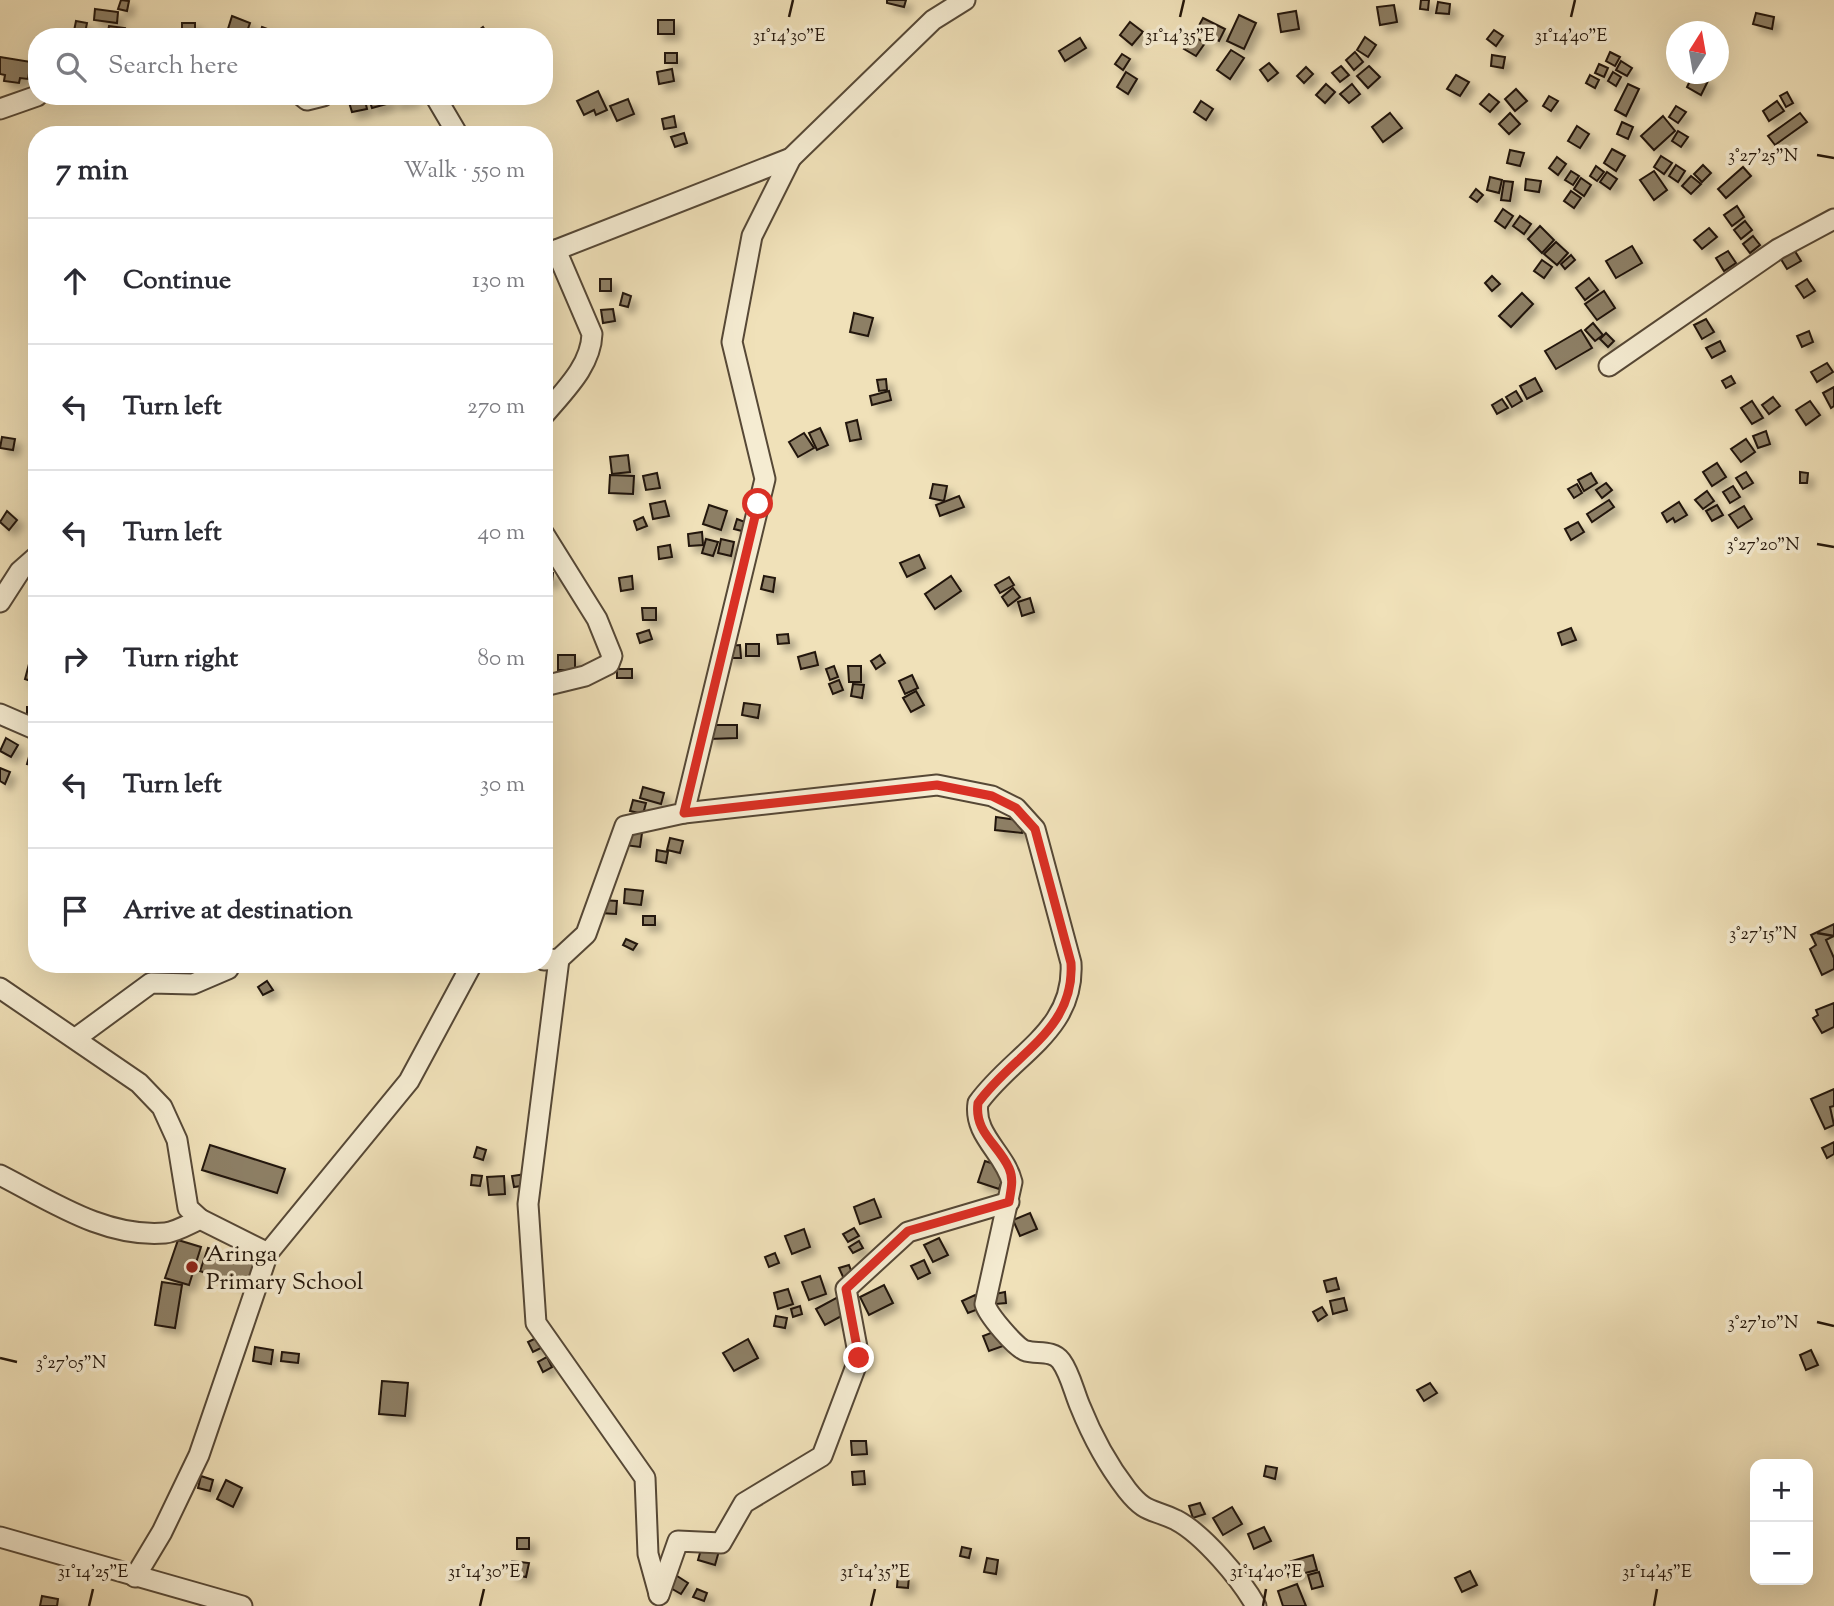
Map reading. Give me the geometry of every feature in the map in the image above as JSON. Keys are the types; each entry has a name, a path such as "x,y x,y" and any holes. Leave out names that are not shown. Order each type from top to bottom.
{"street":[{"path":"930,0 933,20"},
{"path":"684,813 765,479 732,342 752,236 792,158 933,20 965,0"},
{"path":"0,109 28,99"},
{"path":"440,105 453,126"},
{"path":"553,253 792,158"},
{"path":"1609,366 1778,249 1834,219"},
{"path":"553,260 592,334 592,347 582,369 553,404"},
{"path":"553,548 597,619 612,656 609,664 585,676 553,684"},
{"path":"0,602 20,571 28,564"},
{"path":"0,714 28,726"},
{"path":"553,959 586,934 625,826 684,813 937,785 992,796 1016,808 1035,829 1071,963 1072,981 1059,1019 978,1103 977,1122 1008,1167 1012,1182 986,1294 988,1315 1008,1332 1015,1345 1025,1350 1049,1354 1062,1362 1094,1441 1126,1489 1144,1510 1176,1521 1194,1534 1241,1581 1256,1606"},
{"path":"76,1038 151,983 193,984 219,973"},
{"path":"135,1577 162,1532 199,1455 268,1253 409,1081 467,973"},
{"path":"550,973 528,1204 536,1323 645,1478 648,1554 658,1600"},
{"path":"0,988 139,1083 162,1107 177,1140 188,1208 200,1219 268,1253"},
{"path":"0,1175 104,1226 133,1232 168,1233 200,1219"},
{"path":"658,1600 678,1541 721,1543 744,1503 822,1456 859,1358 846,1289 908,1231 1009,1202"},
{"path":"0,1537 243,1606"}],"building":[{"path":"121,0 129,1 127,11 118,9"},
{"path":"887,0 906,0 904,7 887,3"},
{"path":"1421,0 1429,0 1428,10 1420,9"},
{"path":"1438,2 1450,4 1449,14 1436,13"},
{"path":"1394,5 1397,22 1380,25 1377,7"},
{"path":"95,9 118,12 117,23 94,20"},
{"path":"1296,11 1299,29 1281,32 1278,14"},
{"path":"1756,13 1774,17 1772,29 1753,24"},
{"path":"1239,15 1256,23 1244,49 1227,41"},
{"path":"232,16 250,23 248,28 228,28"},
{"path":"1203,18 1225,29 1219,41 1197,29"},
{"path":"658,20 674,20 674,34 658,34"},
{"path":"76,21 87,23 86,28 75,28"},
{"path":"1130,22 1143,32 1132,45 1120,35"},
{"path":"182,23 195,23 195,28 182,28"},
{"path":"1494,30 1503,36 1496,46 1487,39"},
{"path":"1193,36 1205,43 1196,56 1184,49"},
{"path":"1365,37 1376,45 1368,57 1357,50"},
{"path":"1080,38 1086,48 1065,61 1059,51"},
{"path":"1231,50 1244,58 1230,79 1217,70"},
{"path":"1355,52 1363,62 1354,70 1346,60"},
{"path":"1610,52 1620,57 1615,66 1606,61"},
{"path":"665,53 677,53 677,63 665,63"},
{"path":"1122,54 1130,59 1123,70 1115,64"},
{"path":"1492,55 1505,57 1503,68 1491,66"},
{"path":"0,57 28,62 28,79 20,78 19,83 4,81 5,75 0,74"},
{"path":"1621,61 1632,68 1627,76 1616,70"},
{"path":"1269,63 1278,73 1268,81 1260,70"},
{"path":"1599,64 1608,68 1604,77 1595,73"},
{"path":"1341,66 1349,75 1340,82 1332,73"},
{"path":"1369,66 1380,77 1368,88 1357,76"},
{"path":"1306,67 1313,74 1304,83 1297,76"},
{"path":"672,69 674,81 659,84 657,72"},
{"path":"1126,72 1137,79 1128,94 1117,87"},
{"path":"1613,72 1621,77 1616,86 1608,81"},
{"path":"1456,75 1469,82 1460,96 1447,89"},
{"path":"1590,75 1599,80 1595,88 1586,83"},
{"path":"1326,84 1335,92 1325,103 1316,95"},
{"path":"1352,84 1360,94 1349,103 1340,94"},
{"path":"1628,84 1639,89 1626,116 1615,110"},
{"path":"1688,84 1706,84 1701,95 1687,87"},
{"path":"1516,89 1527,101 1515,111 1505,99"},
{"path":"598,91 607,110 596,115 594,110 584,115 577,101"},
{"path":"1787,92 1793,103 1786,107 1780,96"},
{"path":"1489,94 1499,102 1490,112 1480,104"},
{"path":"1549,96 1558,101 1551,111 1543,106"},
{"path":"628,99 634,114 617,121 610,106"},
{"path":"1201,101 1213,109 1206,120 1194,112"},
{"path":"1777,101 1784,111 1769,121 1763,111"},
{"path":"350,105 366,105 367,109 352,112"},
{"path":"1676,106 1686,112 1678,123 1669,117"},
{"path":"1390,113 1402,128 1383,142 1372,127"},
{"path":"1510,113 1520,124 1509,134 1499,124"},
{"path":"1800,113 1807,122 1775,145 1768,136"},
{"path":"674,116 676,127 664,129 662,119"},
{"path":"1663,116 1675,131 1654,150 1641,136"},
{"path":"1622,122 1633,127 1628,139 1617,134"},
{"path":"1577,126 1589,134 1580,148 1568,141"},
{"path":"1678,131 1688,137 1681,147 1672,141"},
{"path":"684,133 687,143 675,147 671,137"},
{"path":"1612,149 1625,156 1616,171 1604,163"},
{"path":"1510,150 1524,153 1520,166 1507,163"},
{"path":"1661,156 1672,163 1664,174 1654,167"},
{"path":"1557,157 1566,164 1558,175 1549,168"},
{"path":"1676,165 1685,171 1678,182 1669,176"},
{"path":"1703,165 1711,173 1702,182 1694,174"},
{"path":"1596,166 1604,172 1597,181 1590,176"},
{"path":"1743,167 1751,176 1726,198 1718,189"},
{"path":"1571,171 1579,176 1573,185 1565,180"},
{"path":"1654,171 1667,190 1654,200 1640,180"},
{"path":"1607,172 1617,179 1610,189 1600,182"},
{"path":"1691,176 1701,184 1691,194 1682,186"},
{"path":"1490,177 1502,180 1499,193 1487,190"},
{"path":"1581,178 1591,185 1584,196 1574,189"},
{"path":"1526,179 1541,181 1539,192 1525,190"},
{"path":"1504,181 1513,182 1510,201 1501,200"},
{"path":"1476,189 1483,195 1477,202 1470,197"},
{"path":"1571,191 1581,198 1574,208 1564,201"},
{"path":"1737,206 1744,217 1732,226 1724,215"},
{"path":"1503,209 1513,216 1505,228 1495,221"},
{"path":"1520,216 1531,224 1524,234 1513,226"},
{"path":"1745,221 1752,230 1741,239 1734,230"},
{"path":"1540,226 1554,240 1542,253 1528,239"},
{"path":"1709,228 1717,237 1702,249 1694,240"},
{"path":"1753,236 1760,245 1750,253 1743,244"},
{"path":"1556,242 1568,253 1557,265 1544,254"},
{"path":"1632,246 1642,263 1616,278 1606,261"},
{"path":"1793,248 1801,261 1787,269 1779,256"},
{"path":"1728,251 1736,263 1724,271 1716,258"},
{"path":"1571,255 1575,260 1565,269 1561,264"},
{"path":"1542,260 1552,267 1544,278 1534,271"},
{"path":"1492,276 1500,284 1492,291 1485,283"},
{"path":"1589,278 1598,290 1585,300 1576,288"},
{"path":"600,279 611,279 611,291 600,291"},
{"path":"1807,279 1815,291 1804,298 1796,286"},
{"path":"1604,291 1615,308 1597,320 1585,304"},
{"path":"623,293 631,296 628,307 620,305"},
{"path":"1522,293 1533,304 1511,327 1499,316"},
{"path":"613,309 615,321 603,323 601,310"},
{"path":"854,313 873,318 868,336 850,332"},
{"path":"1706,319 1714,332 1702,339 1694,325"},
{"path":"1593,323 1603,335 1595,341 1585,330"},
{"path":"1581,330 1592,348 1556,369 1545,351"},
{"path":"1809,331 1813,342 1802,347 1797,336"},
{"path":"1606,333 1614,341 1608,347 1600,339"},
{"path":"1720,341 1725,351 1712,358 1706,348"},
{"path":"1827,363 1833,372 1817,382 1811,372"},
{"path":"1731,376 1735,383 1726,388 1722,381"},
{"path":"1535,378 1542,391 1527,399 1520,386"},
{"path":"886,379 887,390 879,391 877,380"},
{"path":"1834,387 1834,406 1831,408 1823,393"},
{"path":"889,391 891,400 872,405 870,396"},
{"path":"1516,391 1522,401 1512,407 1506,397"},
{"path":"1773,397 1780,406 1769,414 1762,405"},
{"path":"1502,399 1508,408 1497,414 1492,405"},
{"path":"1752,401 1763,418 1752,424 1741,408"},
{"path":"1810,401 1820,415 1806,425 1796,410"},
{"path":"857,420 861,439 850,441 846,423"},
{"path":"820,428 828,445 817,450 809,433"},
{"path":"1766,431 1770,444 1758,448 1753,436"},
{"path":"804,433 814,448 798,457 789,442"},
{"path":"2,437 15,439 13,450 0,448"},
{"path":"1746,439 1755,452 1741,462 1731,449"},
{"path":"628,455 630,472 612,474 610,457"},
{"path":"1717,463 1726,477 1712,486 1703,472"},
{"path":"1746,472 1753,483 1743,489 1736,478"},
{"path":"1800,472 1808,473 1807,483 1800,483"},
{"path":"657,473 660,488 646,490 643,476"},
{"path":"1591,473 1597,483 1584,491 1578,480"},
{"path":"610,475 634,476 633,494 609,493"},
{"path":"1606,483 1612,490 1602,498 1596,490"},
{"path":"933,484 947,486 944,501 930,498"},
{"path":"1577,484 1582,493 1574,498 1568,489"},
{"path":"1733,486 1740,497 1730,503 1723,492"},
{"path":"1707,491 1714,501 1703,509 1695,500"},
{"path":"959,496 964,507 940,516 936,505"},
{"path":"1609,500 1614,507 1592,522 1587,514"},
{"path":"665,501 669,516 653,519 650,504"},
{"path":"1679,502 1687,515 1675,522 1673,518 1667,522 1662,513"},
{"path":"709,505 727,511 721,530 703,524"},
{"path":"1717,505 1723,515 1712,521 1706,511"},
{"path":"1744,506 1752,519 1738,528 1729,515"},
{"path":"7,511 17,520 9,530 0,522"},
{"path":"643,517 647,526 637,530 634,521"},
{"path":"737,519 745,522 742,531 734,529"},
{"path":"1578,522 1584,532 1571,540 1565,529"},
{"path":"702,532 703,545 689,546 688,534"},
{"path":"706,539 718,542 713,556 702,553"},
{"path":"721,539 734,542 731,556 718,553"},
{"path":"670,545 672,557 659,559 658,547"},
{"path":"919,555 925,568 907,577 900,563"},
{"path":"632,576 633,589 621,591 619,578"},
{"path":"764,576 775,578 773,592 761,589"},
{"path":"951,576 961,591 935,609 925,594"},
{"path":"1009,577 1014,585 1000,593 995,585"},
{"path":"1013,588 1020,597 1008,606 1002,597"},
{"path":"1030,598 1034,612 1022,616 1018,602"},
{"path":"642,608 656,608 656,620 643,620"},
{"path":"1571,628 1576,640 1562,645 1558,633"},
{"path":"649,630 652,639 640,643 637,634"},
{"path":"788,634 789,643 778,644 777,635"},
{"path":"746,644 759,644 759,656 746,656"},
{"path":"740,645 741,658 727,658 727,646"},
{"path":"815,652 818,665 801,669 798,657"},
{"path":"558,655 575,655 575,670 558,670"},
{"path":"880,655 885,663 876,669 871,661"},
{"path":"834,666 838,677 830,680 826,669"},
{"path":"848,666 861,666 861,682 849,682"},
{"path":"617,669 632,669 632,678 617,678"},
{"path":"912,675 918,688 905,694 899,681"},
{"path":"839,680 843,690 833,694 829,684"},
{"path":"853,684 864,685 862,698 851,696"},
{"path":"916,691 924,705 911,712 903,698"},
{"path":"744,703 760,705 758,718 742,715"},
{"path":"708,725 737,725 737,738 709,739"},
{"path":"6,738 18,745 11,757 0,751"},
{"path":"0,768 10,772 5,784 0,781"},
{"path":"643,787 664,793 661,804 640,798"},
{"path":"633,800 646,803 643,814 630,811"},
{"path":"996,817 1024,821 1022,833 995,830"},
{"path":"626,831 642,833 640,847 624,845"},
{"path":"670,838 683,841 680,853 667,850"},
{"path":"657,850 668,852 666,863 656,861"},
{"path":"625,889 643,891 641,905 624,903"},
{"path":"602,900 617,901 616,914 600,913"},
{"path":"643,916 655,916 655,925 643,925"},
{"path":"1834,924 1834,936 1826,940 1834,958 1834,969 1822,975 1810,949 1816,945 1811,935"},
{"path":"626,939 637,944 633,950 623,945"},
{"path":"267,981 273,990 263,995 258,987"},
{"path":"1834,1003 1834,1027 1822,1033 1813,1018 1818,1015 1816,1010"},
{"path":"1834,1089 1834,1106 1830,1107 1834,1125 1825,1129 1811,1099"},
{"path":"1834,1142 1834,1154 1827,1158 1822,1148"},
{"path":"210,1145 285,1169 277,1193 202,1170"},
{"path":"477,1147 486,1150 483,1160 474,1157"},
{"path":"985,1161 1006,1168 999,1189 978,1182"},
{"path":"526,1174 527,1185 514,1187 512,1176"},
{"path":"472,1175 482,1176 480,1186 471,1185"},
{"path":"504,1176 505,1194 489,1195 487,1177"},
{"path":"874,1199 881,1217 860,1224 854,1207"},
{"path":"1030,1213 1037,1229 1020,1236 1013,1220"},
{"path":"854,1228 859,1236 848,1242 843,1234"},
{"path":"804,1229 810,1247 792,1254 785,1236"},
{"path":"939,1238 948,1255 933,1262 924,1245"},
{"path":"178,1240 201,1247 189,1285 165,1278"},
{"path":"859,1241 863,1248 853,1253 849,1247"},
{"path":"208,1248 259,1266 251,1288 200,1271"},
{"path":"775,1253 779,1263 769,1267 765,1257"},
{"path":"924,1260 930,1273 918,1279 911,1266"},
{"path":"849,1265 853,1276 844,1279 839,1268"},
{"path":"820,1276 826,1294 809,1300 802,1282"},
{"path":"1336,1278 1339,1289 1327,1292 1324,1281"},
{"path":"162,1282 182,1285 175,1328 155,1325"},
{"path":"884,1285 893,1303 869,1315 860,1297"},
{"path":"788,1289 793,1304 778,1309 774,1293"},
{"path":"1005,1292 1006,1303 996,1304 995,1294"},
{"path":"975,1295 981,1308 968,1313 962,1301"},
{"path":"838,1297 847,1313 825,1325 816,1309"},
{"path":"1344,1298 1347,1310 1333,1314 1330,1301"},
{"path":"800,1306 802,1314 793,1317 791,1309"},
{"path":"1322,1307 1327,1315 1318,1321 1313,1312"},
{"path":"776,1316 787,1318 785,1328 774,1326"},
{"path":"1001,1329 1006,1345 989,1351 983,1336"},
{"path":"540,1336 545,1346 533,1352 528,1342"},
{"path":"748,1339 758,1358 734,1371 723,1353"},
{"path":"255,1347 273,1350 271,1364 253,1361"},
{"path":"1811,1350 1818,1365 1806,1370 1800,1355"},
{"path":"282,1352 299,1354 298,1363 281,1361"},
{"path":"547,1357 552,1367 543,1372 538,1362"},
{"path":"382,1381 408,1383 405,1416 379,1414"},
{"path":"1430,1383 1437,1393 1424,1401 1417,1390"},
{"path":"851,1441 866,1441 867,1454 852,1455"},
{"path":"1266,1466 1277,1468 1275,1479 1264,1476"},
{"path":"864,1471 865,1484 853,1485 852,1472"},
{"path":"201,1476 213,1480 210,1491 198,1488"},
{"path":"226,1480 242,1488 233,1507 217,1499"},
{"path":"1200,1503 1205,1514 1193,1518 1189,1506"},
{"path":"1232,1507 1242,1524 1223,1535 1213,1518"},
{"path":"1264,1527 1271,1541 1254,1549 1248,1534"},
{"path":"517,1538 529,1538 529,1549 517,1549"},
{"path":"702,1546 719,1551 715,1565 698,1560"},
{"path":"962,1547 971,1549 969,1558 960,1556"},
{"path":"1313,1555 1317,1570 1289,1577 1285,1563"},
{"path":"987,1558 998,1560 996,1574 984,1572"},
{"path":"512,1561 529,1563 526,1577 510,1574"},
{"path":"1470,1571 1477,1585 1462,1592 1455,1578"},
{"path":"1319,1572 1323,1586 1312,1589 1308,1575"},
{"path":"674,1574 688,1583 681,1594 667,1586"},
{"path":"898,1575 909,1576 908,1588 897,1587"},
{"path":"1297,1584 1306,1606 1283,1606 1278,1591"},
{"path":"697,1589 707,1593 704,1601 693,1597"},
{"path":"42,1596 58,1599 57,1606 40,1606"}],"place":[{"name":"Aringa Primary School","path":"192,1267"}],"route":[{"path":"758,504 684,813 937,785 992,796 1016,808 1035,829 1071,963 1072,981 1059,1019 978,1103 977,1122 1008,1167 1012,1182 1009,1202 908,1231 866,1268 846,1289 859,1358"}]}
